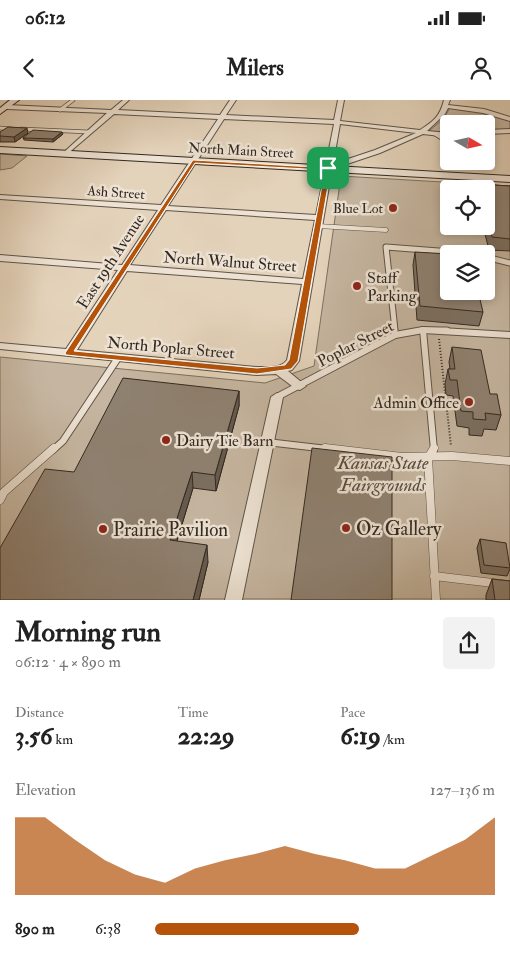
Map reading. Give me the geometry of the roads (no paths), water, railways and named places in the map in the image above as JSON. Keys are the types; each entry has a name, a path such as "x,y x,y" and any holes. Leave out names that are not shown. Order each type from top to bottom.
{"main road":[{"path":"2,108 14,100"},
{"name":"North Main Street","path":"0,150 510,179"}],"street":[{"path":"65,154 126,100"},
{"name":"East 19th Avenue","path":"69,353 233,100"},
{"path":"279,370 288,367 294,361 341,100"},
{"path":"328,168 401,142 422,132 437,121 446,103 510,119"},
{"path":"2,108 337,122 440,134"},
{"path":"495,132 510,131"},
{"name":"Ash Street","path":"0,197 162,208 319,222"},
{"name":"North Walnut Street","path":"0,258 308,282"},
{"name":"North Poplar Street","path":"0,346 257,371 279,370"},
{"path":"279,370 300,386"},
{"path":"233,600 277,397"}],"lane":[{"path":"60,110 73,100"},
{"path":"0,128 89,132"},
{"path":"435,134 440,137"},
{"path":"319,222 386,230"},
{"path":"395,335 386,247 440,251"},
{"path":"495,259 510,263"},
{"path":"423,330 434,450 428,458 436,600"},
{"name":"Poplar Street","path":"277,397 395,335 423,330 438,330 510,335"},
{"path":"0,500 4,492 63,441 118,358"},
{"path":"267,442 428,458 452,456 510,461"},
{"path":"434,576 510,585"}],"place":[{"name":"Blue Lot","path":"393,208"},
{"name":"Staff Parking","path":"357,286"},
{"name":"Admin Office","path":"469,402"},
{"name":"Dairy Tie Barn","path":"166,440"},
{"name":"Oz Gallery","path":"346,528"},
{"name":"Prairie Pavilion","path":"103,529"}],"park label":[{"name":"Kansas State Fairgrounds","path":"383,473"}]}
